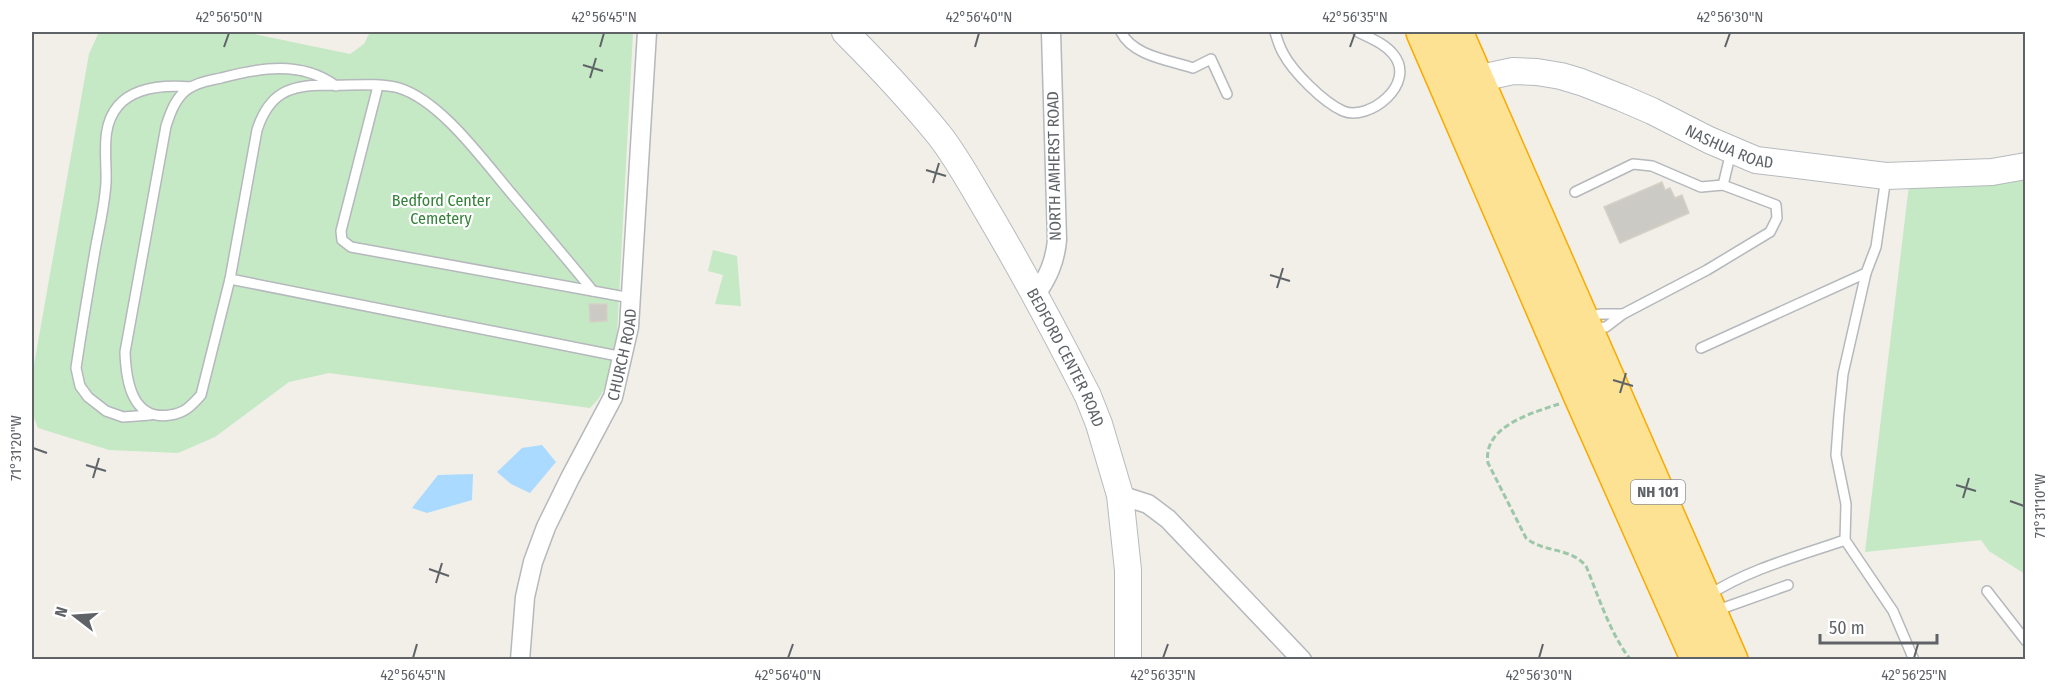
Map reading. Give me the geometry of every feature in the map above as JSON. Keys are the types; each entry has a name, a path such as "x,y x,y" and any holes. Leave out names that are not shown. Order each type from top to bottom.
{"highway":[{"name":"NH 101","path":"1424,32 1462,82 1570,331 1696,611 1698,660"},
{"name":"NH 101","path":"1456,32 1462,82"},
{"name":"NH 101","path":"1570,331 1581,397 1696,611 1731,660"}],"street":[{"name":"CHURCH ROAD","path":"520,660 525,597 533,561 546,527 613,397 623,357 629,327 647,32"},
{"name":"BEDFORD CENTER ROAD","path":"845,32 880,67 940,137 998,229 1088,396 1099,424 1120,495"},
{"name":"NORTH AMHERST ROAD","path":"1035,296 1053,266 1057,240 1051,32"},
{"name":"NASHUA ROAD","path":"1462,82 1513,71 1537,72 1581,82 1652,111 1709,140 1756,160 1886,176 1992,172 2025,166"},
{"path":"1128,660 1128,570 1120,495 1148,504 1168,519 1302,660"}],"lane":[{"path":"1121,32 1126,42 1142,51 1193,68 1211,59 1227,94"},
{"path":"1275,32 1283,54 1307,83 1344,111 1352,112 1368,109 1387,99 1400,76 1393,54 1381,44 1358,32"},
{"path":"336,86 318,75 277,68 254,70 191,87 173,85 139,92 127,98 117,107 109,120 106,132 105,197 75,368 80,386 88,397 106,411 123,417 179,413 190,407 201,395 230,279 257,130 269,103 291,88 307,85 336,86 378,86 397,87 411,92 457,129 593,291"},
{"path":"378,86 341,231 342,240 351,247 631,298"},
{"path":"150,415 135,400 128,382 125,352 166,126 174,104 191,87"},
{"path":"1723,185 1732,150"},
{"path":"1570,331 1595,315 1623,314 1707,270 1770,232 1777,218 1776,206 1723,185 1701,187 1652,166 1633,164 1575,192"},
{"path":"1886,176 1876,247 1866,273 1843,374 1836,455 1846,504 1845,540 1893,611 1914,660"},
{"path":"1701,348 1866,273"},
{"path":"230,279 623,357"},
{"path":"1696,611 1726,585 1779,563 1845,540"},
{"path":"1696,611 1788,585"},
{"path":"1987,591 2025,641"}],"path":[{"path":"1581,397 1534,412 1504,428 1488,445 1488,463 1526,538 1533,544 1569,553 1580,559 1586,566 1615,634 1624,652 1632,660"}],"green space":[{"name":"Bedford Center Cemetery","path":"99,32 244,32 350,54 364,44 370,32 633,32 617,335 610,374 603,392 590,408 329,373 289,382 215,437 178,453 109,450 38,428 32,413 32,376 89,54"},
{"path":"2025,176 2025,574 1989,551 1981,540 1865,552 1909,185"},
{"path":"713,250 737,256 741,306 715,304 723,275 708,271"}],"water":[{"path":"542,445 556,462 530,493 511,484 497,472 522,448"},
{"path":"473,474 472,500 427,513 412,508 438,475"}],"building":[{"path":"1662,182 1665,190 1670,188 1675,198 1682,195 1689,213 1620,243 1604,207"},
{"path":"589,304 607,304 607,321 590,322"}]}
